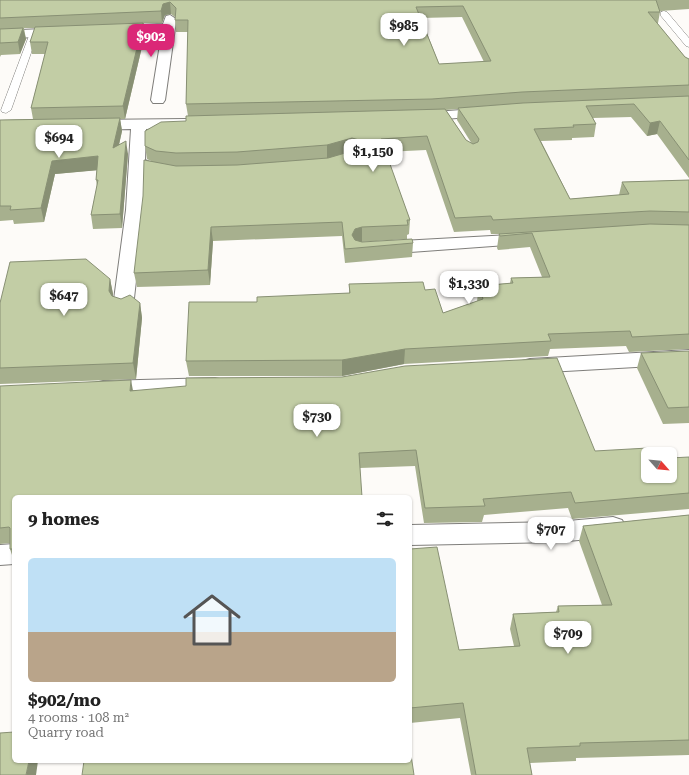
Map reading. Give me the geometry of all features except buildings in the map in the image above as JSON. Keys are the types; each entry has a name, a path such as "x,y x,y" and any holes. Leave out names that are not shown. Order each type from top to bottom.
{"street":[{"path":"103,30 170,24 158,100"},
{"path":"0,34 73,32"},
{"path":"407,117 499,112"},
{"path":"76,125 198,124"},
{"path":"123,307 135,210 139,125"},
{"path":"137,162 153,170 185,173"},
{"path":"370,248 544,238"},
{"path":"507,368 689,357"},
{"path":"85,389 231,385"},
{"path":"412,535 556,532 634,525"},
{"path":"0,555 12,554"}],"lane":[{"path":"664,14 689,44"},
{"path":"6,110 34,34"},
{"path":"447,115 455,128"}]}
